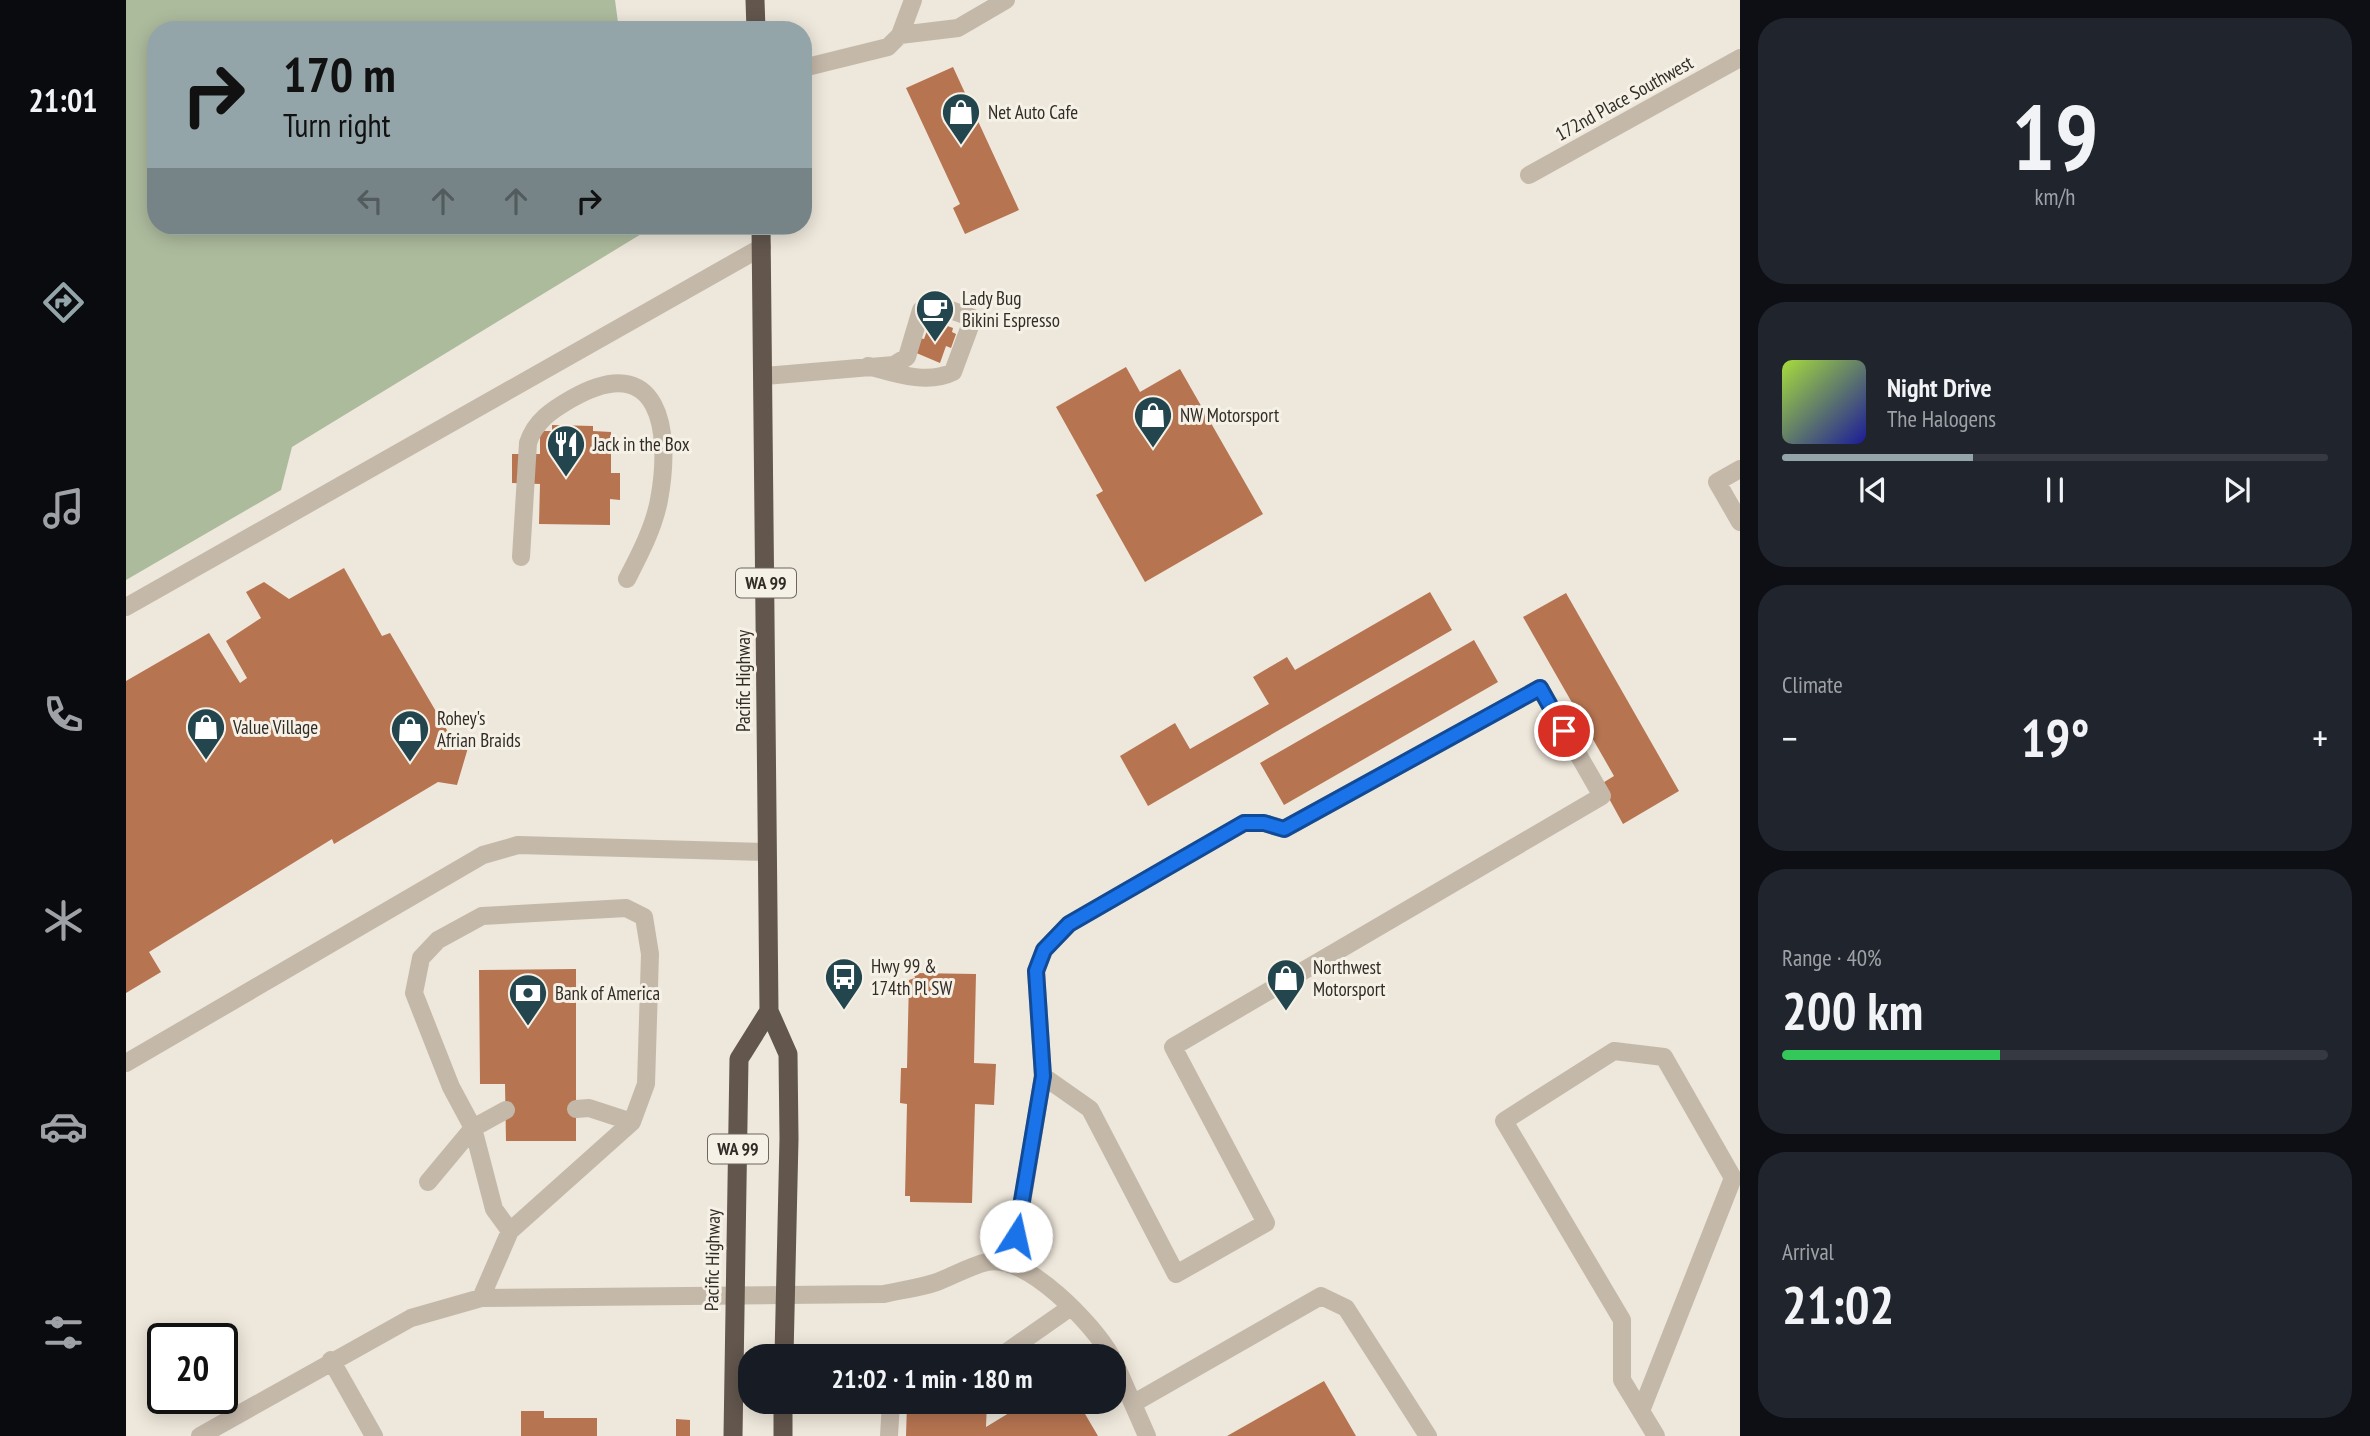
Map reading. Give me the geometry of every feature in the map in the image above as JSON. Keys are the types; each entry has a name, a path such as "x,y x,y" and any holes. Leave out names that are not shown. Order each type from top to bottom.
{"highway":[{"path":"755,0 756,21"},
{"name":"Pacific Highway","path":"761,235 765,376 765,852 769,1011 788,1054 789,1139 784,1344"},
{"name":"Pacific Highway","path":"733,1436 733,1296 739,1059 769,1011"},
{"path":"783,1414 783,1436"}],"street":[{"path":"812,66 888,47 900,35 913,0"},
{"path":"900,35 958,28 1006,0"},
{"name":"172nd Place Southwest","path":"1528,174 1740,58"},
{"path":"126,607 762,247"},
{"path":"765,376 868,366 894,365 907,357 921,310 931,303 973,318 953,372 943,377 923,378 868,366"},
{"path":"521,557 528,443 531,432 548,413 581,393 602,384 628,382 648,395 660,417 663,452 659,501 641,552 627,579"},
{"path":"1740,469 1717,482 1740,522"},
{"path":"1012,1263 1043,1076 1036,971 1044,950 1069,924 1244,823 1264,823 1284,829 1540,688 1602,796 1173,1046 1266,1223 1176,1273 1090,1109 1043,1076"},
{"path":"126,1063 483,855 518,845 765,852"},
{"path":"481,1298 510,1231 632,1122 646,1084 650,954 644,916 626,908 482,916 438,940 421,958 414,993 451,1087 473,1128 494,1209 510,1231"},
{"path":"1641,1411 1733,1178 1664,1056 1614,1051 1504,1121 1622,1320 1622,1380 1656,1436"},
{"path":"576,1109 589,1108 632,1122"},
{"path":"428,1182 473,1128 506,1110"},
{"path":"200,1436 331,1360 411,1318 481,1298 884,1294 934,1283 989,1261 1012,1263 1071,1307 1105,1344"},
{"path":"1133,1403 1321,1296 1346,1308 1428,1436"},
{"path":"1017,1344 1071,1307"},
{"path":"331,1360 374,1436"},
{"path":"1126,1387 1147,1436"},
{"path":"889,1436 890,1414"}],"green space":[{"path":"126,0 615,0 618,21 147,21 147,235 640,235 292,447 281,490 126,580"}],"building":[{"name":"Net Auto Cafe","path":"953,67 1019,210 965,234 953,208 960,204 906,88"},
{"name":"Lady Bug Bikini Espresso","path":"931,320 953,328 952,332 956,334 951,348 946,346 940,363 914,352 919,338 924,339"},
{"name":"NW Motorsport","path":"1126,367 1140,392 1180,369 1263,514 1145,582 1096,495 1103,491 1056,407"},
{"name":"Jack in the Box","path":"552,425 593,426 593,431 611,432 611,473 620,473 620,500 610,499 610,525 539,524 540,484 512,483 512,454 540,454 540,431 552,431"},
{"path":"344,568 382,636 390,633 451,737 470,741 457,785 438,782 334,844 332,839 149,952 161,972 126,993 126,681 209,633 240,683 247,678 226,641 261,618 246,592 264,582 289,599"},
{"path":"1430,592 1452,630 1148,806 1120,756 1175,723 1190,749 1269,704 1253,677 1287,657 1295,670"},
{"path":"1566,593 1679,791 1623,824 1601,784 1614,776 1523,617"},
{"path":"1474,640 1498,682 1284,805 1260,763"},
{"name":"Bank of America","path":"576,969 576,1141 506,1141 505,1084 480,1084 479,970"},
{"path":"914,973 976,974 974,1063 996,1064 994,1105 975,1104 972,1203 910,1202 910,1196 905,1196 907,1104 900,1103 901,1068 907,1068 909,980 915,978"},
{"path":"1324,1381 1356,1436 1227,1436"},
{"path":"521,1411 544,1411 544,1418 597,1418 597,1436 521,1436"},
{"path":"907,1414 987,1414 986,1427 1007,1414 1085,1414 1098,1436 906,1436"},
{"path":"676,1419 690,1420 690,1436 676,1436"}],"place":[{"name":"Net Auto Cafe","path":"961,146"},
{"name":"Lady Bug Bikini Espresso","path":"935,343"},
{"name":"NW Motorsport","path":"1153,449"},
{"name":"Jack in the Box","path":"566,478"},
{"name":"Value Village","path":"206,761"},
{"name":"Rohey's Afrian Braids","path":"410,763"},
{"name":"Hwy 99 & 174th Pl SW","path":"844,1011"},
{"name":"Northwest Motorsport","path":"1286,1012"},
{"name":"Bank of America","path":"528,1027"}],"route":[{"path":"1016,1236 1043,1076 1036,971 1044,950 1069,924 1244,823 1264,823 1284,829 1540,688 1564,731"}]}
